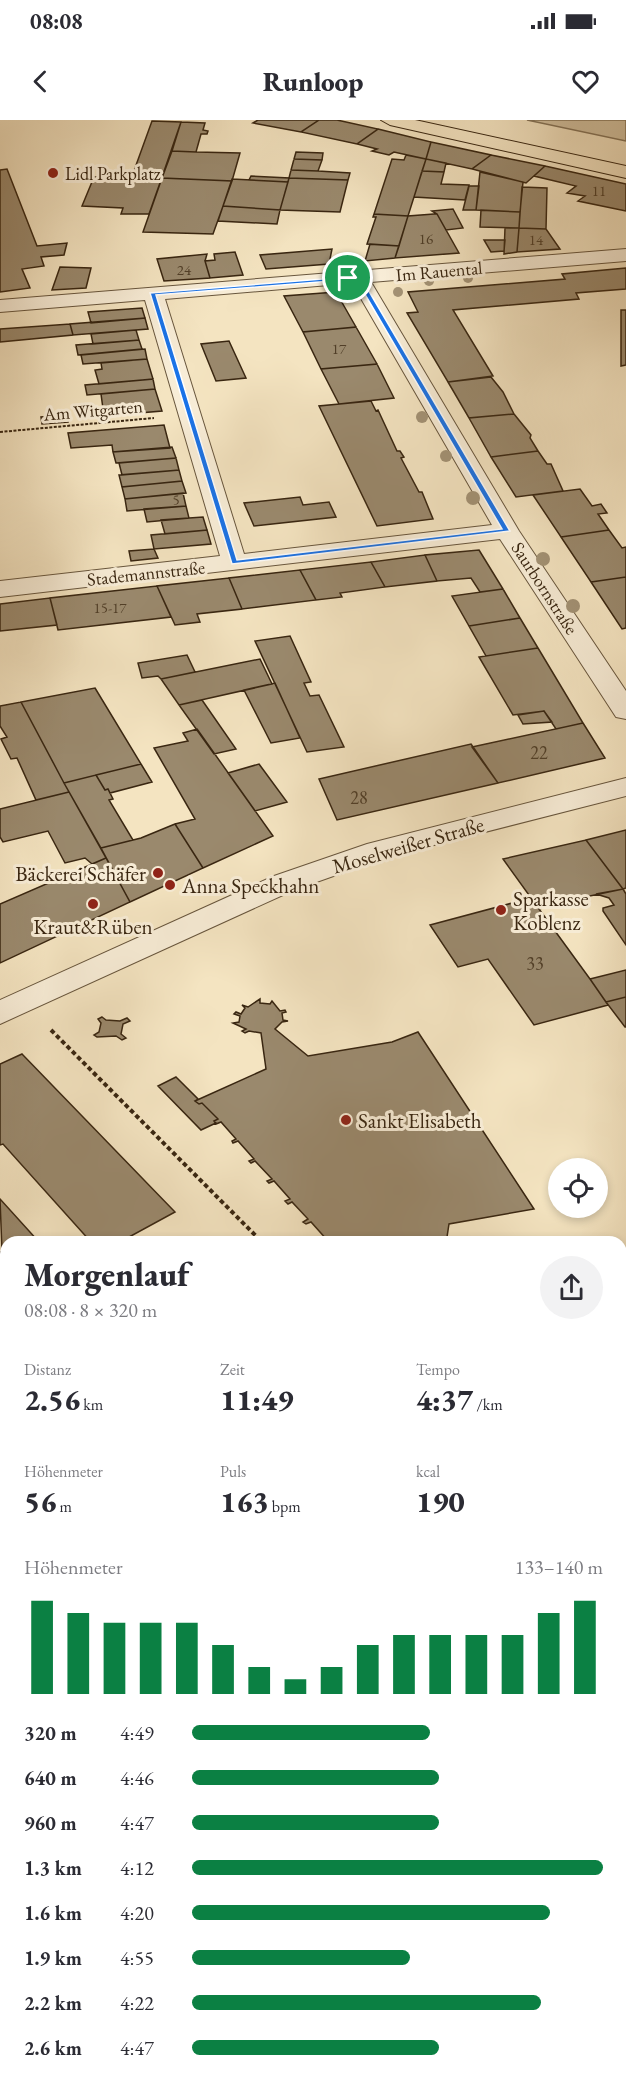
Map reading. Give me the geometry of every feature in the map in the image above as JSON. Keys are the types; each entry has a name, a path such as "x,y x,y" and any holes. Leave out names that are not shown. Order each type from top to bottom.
{"main road":[{"path":"390,120 626,172"},
{"path":"465,120 626,153"}],"street":[{"name":"Im Rauental","path":"0,306 626,255"},
{"name":"Saurbornstraße","path":"358,277 507,531 626,711"},
{"path":"153,293 234,563"},
{"name":"Stademannstraße","path":"0,589 507,531"},
{"name":"Moselweißer Straße","path":"0,1012 284,883 377,850 626,786"}],"path":[{"name":"Am Witgarten","path":"0,432 188,415"},
{"path":"50,1030 256,1236"}],"shaded area":[{"path":"527,120 626,120 626,141"}],"building":[{"path":"258,120 319,120 301,132 253,123"},
{"path":"319,120 337,120 378,129 357,144 301,132"},
{"path":"152,121 181,122 161,180 131,179"},
{"path":"181,122 205,123 203,130 208,131 207,134 201,134 196,152 172,151"},
{"path":"378,129 431,142 426,159 394,152 389,155 357,144"},
{"path":"431,142 491,155 472,169 426,159"},
{"path":"172,151 240,153 232,181 162,178"},
{"path":"296,152 323,153 322,160 294,159"},
{"path":"406,155 426,159 408,216 374,214 392,159 404,160"},
{"path":"491,155 545,166 526,183 472,169"},
{"path":"294,159 322,160 318,171 291,170"},
{"path":"426,159 446,163 444,172 422,171"},
{"path":"545,166 626,184 626,211 578,201 585,196 567,193 576,186 534,176"},
{"path":"7,169 37,246 67,243 64,255 41,257 44,266 22,269 30,288 0,292 0,170"},
{"path":"291,170 350,173 348,180 289,178"},
{"path":"422,171 444,172 441,184 469,185 465,200 414,197"},
{"path":"480,172 523,182 520,212 476,210"},
{"path":"251,176 289,178 288,182 249,180"},
{"path":"94,177 161,180 149,214 121,214 123,208 82,206"},
{"path":"162,178 232,181 213,234 143,232"},
{"path":"289,178 348,180 340,212 280,210"},
{"path":"232,179 288,182 280,210 223,206"},
{"path":"469,186 479,186 476,210 463,210"},
{"path":"522,187 547,188 546,229 519,228"},
{"path":"223,206 280,210 277,224 218,221"},
{"path":"453,209 463,228 446,230 437,214 432,211"},
{"path":"481,210 520,212 519,228 480,227"},
{"path":"374,214 408,216 399,246 367,244 376,217 373,217"},
{"path":"437,214 459,253 395,258 408,216"},
{"path":"505,228 519,228 517,252 504,254"},
{"path":"519,228 546,229 560,249 517,252"},
{"path":"484,240 505,240 504,251 491,252"},
{"path":"370,244 399,246 395,258 365,261"},
{"path":"332,249 329,264 266,269 260,255"},
{"path":"235,252 243,275 210,278 205,261 215,260 214,254"},
{"path":"207,254 205,261 210,278 164,281 157,259"},
{"path":"60,267 91,268 86,288 52,290"},
{"path":"626,268 626,289 576,293 579,299 453,310 493,376 448,382 407,313 418,312 408,292 565,279 562,274"},
{"path":"336,292 356,327 303,332 284,296"},
{"path":"142,308 145,318 91,323 88,312"},
{"path":"621,310 626,310 626,365 621,366"},
{"path":"145,318 148,329 73,335 70,324"},
{"path":"70,324 73,335 0,342 0,329"},
{"path":"356,327 377,364 321,369 303,332"},
{"path":"136,330 139,340 93,344 91,334"},
{"path":"139,340 142,349 78,355 76,345"},
{"path":"229,341 246,378 216,381 201,344"},
{"path":"145,349 147,359 83,364 81,355"},
{"path":"147,359 153,379 99,384 95,370 102,369 101,363"},
{"path":"377,364 394,398 339,404 321,369"},
{"path":"491,377 503,392 514,414 469,418 448,382"},
{"path":"153,379 155,389 87,395 85,385"},
{"path":"155,389 162,411 104,416 101,394"},
{"path":"371,401 376,411 378,410 397,451 400,451 404,457 401,458 419,492 422,492 433,519 377,526 319,406"},
{"path":"514,414 531,435 530,438 538,451 491,457 469,418"},
{"path":"67,415 68,422 42,424 41,417"},
{"path":"164,425 170,448 113,452 112,445 71,448 68,433"},
{"path":"172,447 176,458 116,463 113,452"},
{"path":"538,451 547,464 551,464 563,491 516,497 491,457"},
{"path":"176,458 179,470 122,475 119,463"},
{"path":"179,470 182,481 122,487 119,475"},
{"path":"182,481 186,493 125,499 122,487"},
{"path":"580,489 592,506 601,504 607,513 598,514 609,530 561,537 533,495"},
{"path":"183,493 186,506 127,511 125,499"},
{"path":"300,497 303,505 329,502 336,517 254,526 244,503"},
{"path":"186,506 189,518 147,522 144,509"},
{"path":"203,517 207,530 165,534 161,520"},
{"path":"207,530 211,544 154,549 151,535"},
{"path":"609,530 622,548 626,547 626,577 591,582 561,537"},
{"path":"154,549 158,558 131,561 129,551"},
{"path":"479,550 503,589 480,592 471,578 437,581 425,555"},
{"path":"425,555 437,581 385,587 371,562"},
{"path":"371,562 385,587 340,593 342,597 316,600 300,570"},
{"path":"300,570 316,600 242,609 229,578"},
{"path":"626,577 626,628 622,629 591,582"},
{"path":"229,578 242,609 197,614 200,622 175,625 157,586"},
{"path":"157,586 171,617 58,630 50,598"},
{"path":"503,589 520,618 469,626 452,596"},
{"path":"50,598 57,625 0,631 0,604"},
{"path":"520,618 538,648 486,656 469,626"},
{"path":"290,636 311,682 304,683 310,696 319,695 344,747 307,752 255,641"},
{"path":"538,648 583,723 556,729 544,711 513,715 479,657"},
{"path":"187,655 195,672 161,679 158,676 142,678 138,663"},
{"path":"260,659 272,684 179,705 161,679"},
{"path":"275,683 300,738 271,743 244,690"},
{"path":"95,688 141,764 64,783 21,702"},
{"path":"202,700 236,749 214,754 179,705"},
{"path":"21,702 69,792 36,800 17,758 11,759 1,739 7,737 0,726 0,706"},
{"path":"544,711 552,722 523,724 518,715"},
{"path":"583,723 605,758 498,783 472,747"},
{"path":"197,729 273,836 203,868 175,824 195,819 154,748 188,741 183,733"},
{"path":"471,744 498,783 337,820 319,779"},
{"path":"141,764 152,782 110,793 108,789 105,790 96,775"},
{"path":"259,764 287,802 255,811 228,773"},
{"path":"96,775 105,790 108,789 113,799 109,800 133,840 101,848 64,783"},
{"path":"69,792 106,858 92,864 85,858 65,863 48,831 3,842 0,837 0,809"},
{"path":"175,824 203,868 130,902 101,848 141,838"},
{"path":"626,830 626,888 623,889 586,840"},
{"path":"586,840 623,889 580,898 581,902 539,909 503,859"},
{"path":"106,858 130,902 0,963 0,904"},
{"path":"623,889 626,894 626,945 603,911 603,908 614,905 609,898 596,894"},
{"path":"531,898 608,1005 534,1025 488,959 458,967 430,925"},
{"path":"626,970 626,997 606,1002 590,979"},
{"path":"626,997 626,1027 625,1027 606,1002"},
{"name":"Sankt Elisabeth","path":"260,999 260,1003 270,1004 272,1001 280,1011 285,1010 286,1012 282,1013 283,1020 288,1021 282,1022 275,1029 308,1056 392,1042 418,1032 534,1209 449,1224 447,1236 324,1236 311,1222 306,1224 303,1222 308,1219 292,1202 288,1204 285,1201 290,1199 274,1181 269,1183 267,1181 272,1179 255,1161 251,1163 249,1161 254,1159 238,1141 233,1143 232,1141 236,1139 221,1122 216,1124 214,1121 218,1119 202,1103 195,1101 266,1069 261,1033 249,1031 245,1033 242,1031 246,1029 233,1023 239,1022 240,1016 234,1014 236,1012 241,1014 245,1008 242,1005 248,1007"},
{"path":"102,1017 106,1020 120,1021 127,1018 130,1021 123,1024 121,1034 126,1038 122,1040 116,1036 97,1037 94,1035 99,1032 101,1023 98,1019"},
{"path":"22,1054 175,1212 131,1236 86,1236 3,1144 0,1145 0,1064"},
{"path":"176,1077 198,1099 195,1101 202,1103 218,1119 214,1121 216,1123 201,1130 158,1086"},
{"path":"0,1199 34,1236 1,1236"}],"place":[{"name":"Lidl Parkplatz","path":"53,173"},
{"name":"Bäckerei Schäfer","path":"158,873"},
{"name":"Anna Speckhahn","path":"170,885"},
{"name":"Kraut&Rüben","path":"93,904"},
{"name":"Sparkasse Koblenz","path":"501,910"},
{"name":"Sankt Elisabeth","path":"346,1120"}],"route":[{"path":"358,277 507,531 234,563 153,293 348,278 358,277"}]}
